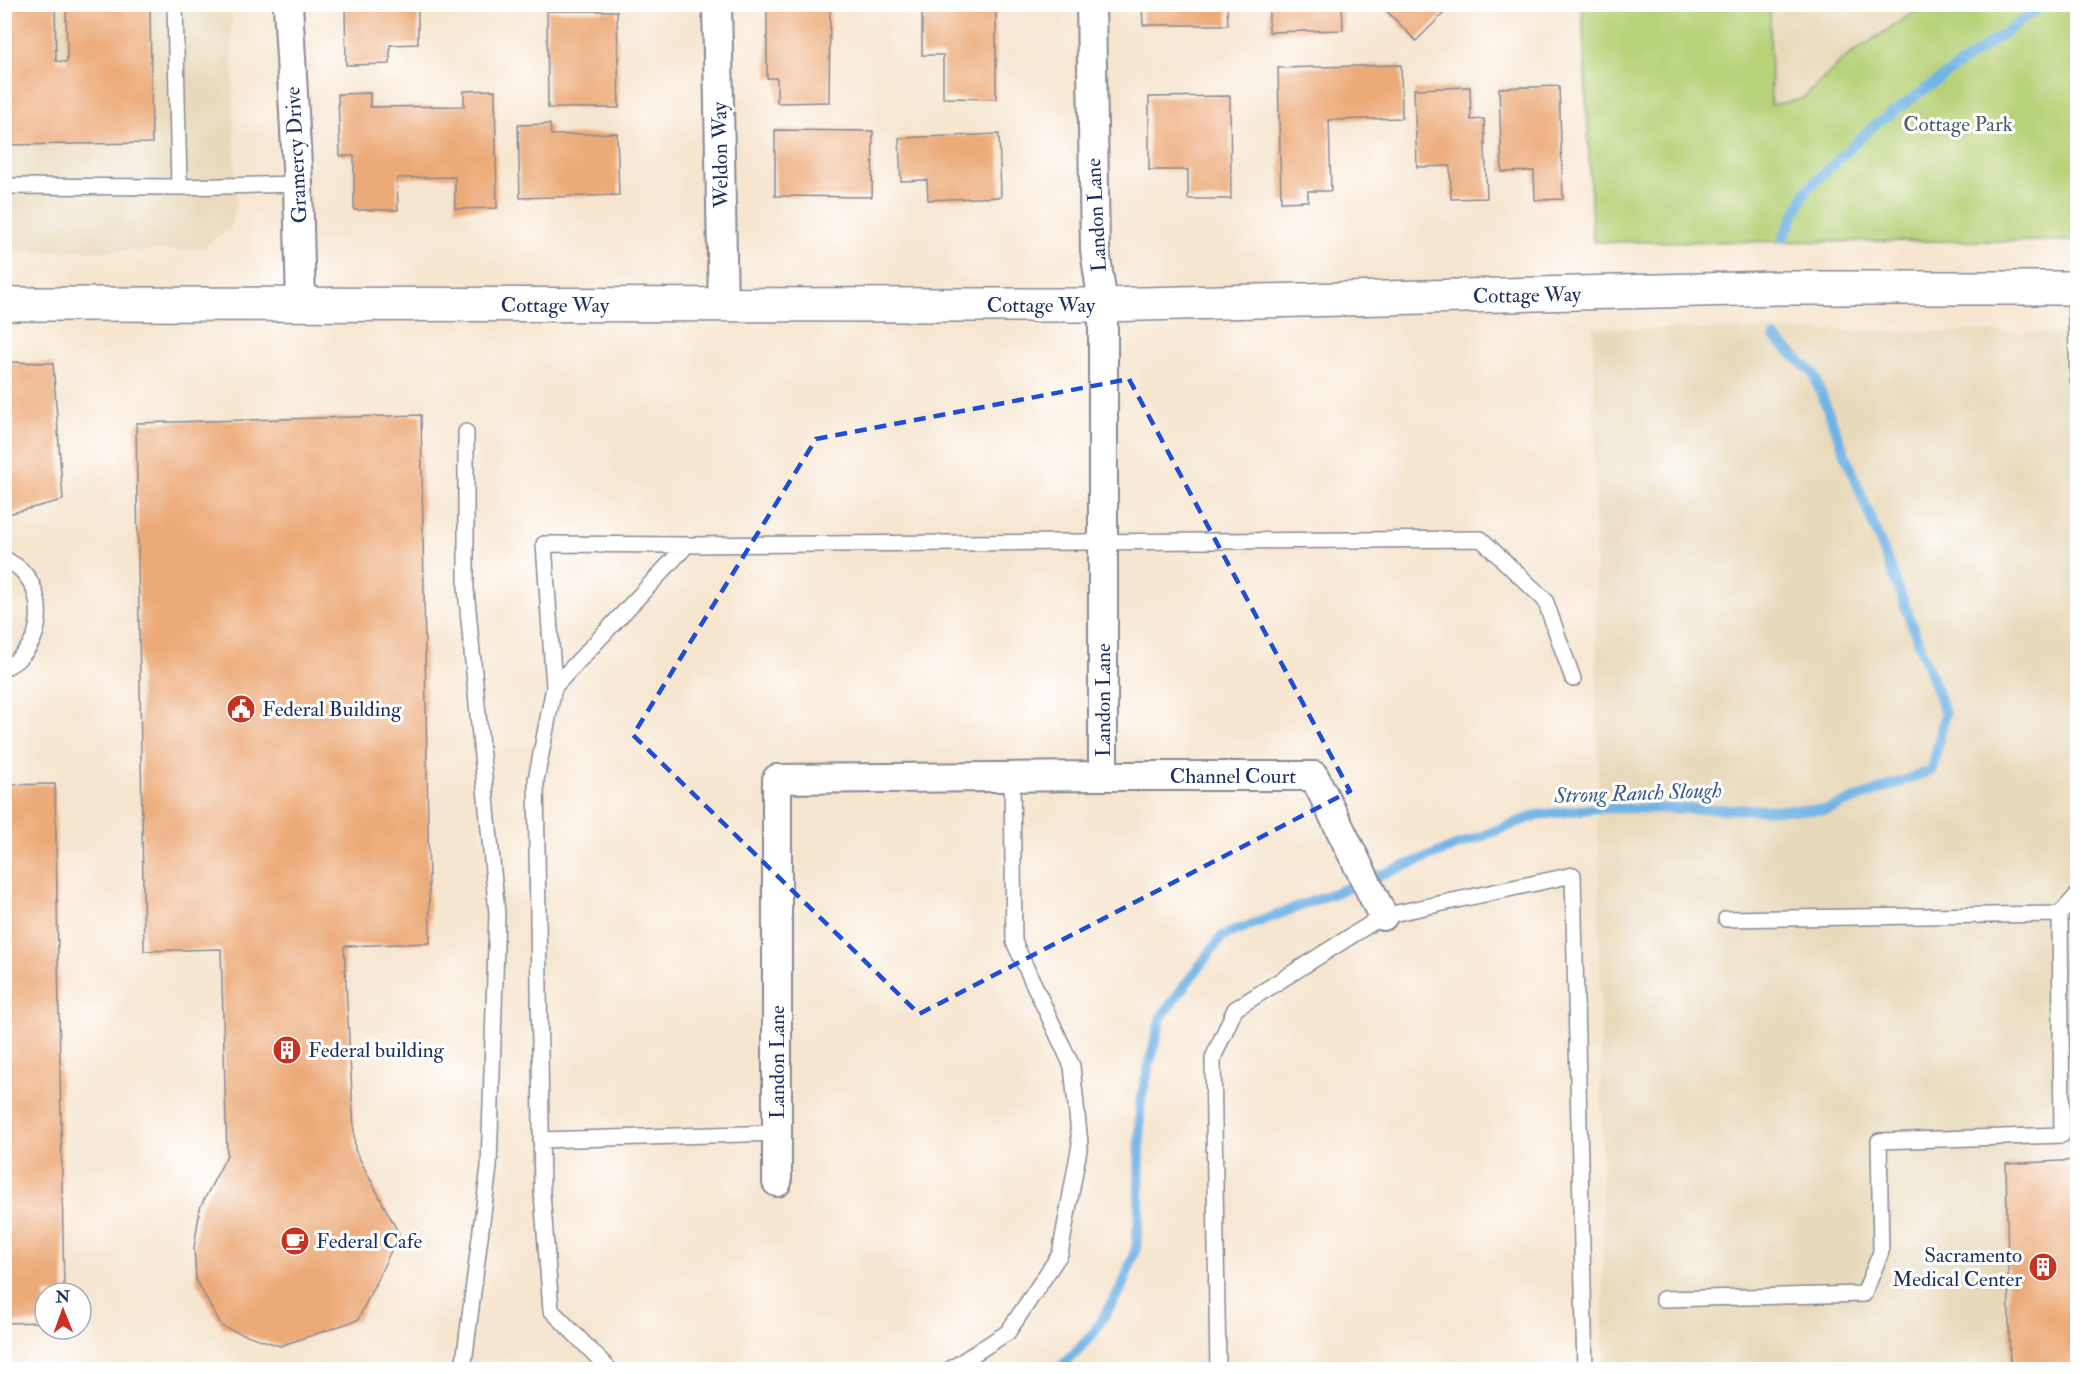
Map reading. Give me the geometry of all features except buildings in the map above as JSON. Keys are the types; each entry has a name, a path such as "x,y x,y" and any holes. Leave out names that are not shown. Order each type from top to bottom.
{"street":[{"name":"Gramercy Drive","path":"288,4 298,184 301,305"},
{"name":"Weldon Way","path":"717,4 723,306"},
{"name":"Landon Lane","path":"777,1182 777,779 1103,776 1103,306 1095,250 1091,4"},
{"name":"Cottage Way","path":"4,304 1103,306 1779,288 2076,288"},
{"name":"Channel Court","path":"1103,776 1314,776 1380,909"}],"lane":[{"path":"175,4 179,187"},
{"path":"4,186 179,187 298,184"},
{"path":"2076,288 2078,380"},
{"path":"463,1370 489,1167 497,914 466,590 466,432"},
{"path":"610,1370 551,1310 542,1193 536,780 554,687 544,543 1481,539 1545,600 1573,679"},
{"path":"554,687 687,544"},
{"path":"4,558 21,569 35,589 39,613 34,637 21,657 4,668"},
{"path":"950,1370 1008,1332 1060,1254 1080,1144 1072,1066 1014,942 1012,777"},
{"path":"1218,1370 1213,1058 1235,1009 1380,909 1573,875 1585,1370"},
{"path":"1663,1299 1864,1294 1881,1252 1879,1141 2061,1135 2060,914 2078,894"},
{"path":"1726,919 2060,914"},
{"path":"541,1140 777,1133"}],"highlighted area":[{"path":"1129,379 1350,791 919,1014 633,735 816,439"}],"shaded area":[{"path":"4,5 231,5 236,207 230,229 205,246 185,250 5,252"},
{"path":"1770,5 1925,5 1846,57 1802,100 1770,105"},
{"path":"1593,328 2077,333 2077,1369 1604,1369"}],"green space":[{"name":"Cottage Park","path":"1582,5 1770,5 1771,105 1802,99 1846,57 1925,5 2077,5 2077,241 1593,242"}],"waterway":[{"name":"Strong Ranch Slough","path":"1783,238 1807,189 1871,128 2045,4"},
{"name":"Strong Ranch Slough","path":"1058,1370 1092,1335 1122,1287 1136,1248 1139,1215 1140,1103 1161,1017 1222,936 1537,815 1598,808 1826,810 1932,770 1945,713 1813,373 1774,337"}],"place":[{"name":"Federal Building","path":"241,709"},
{"name":"Federal building","path":"287,1050"},
{"name":"Federal Cafe","path":"295,1241"},
{"name":"Sacramento Medical Center","path":"2043,1267"}]}
